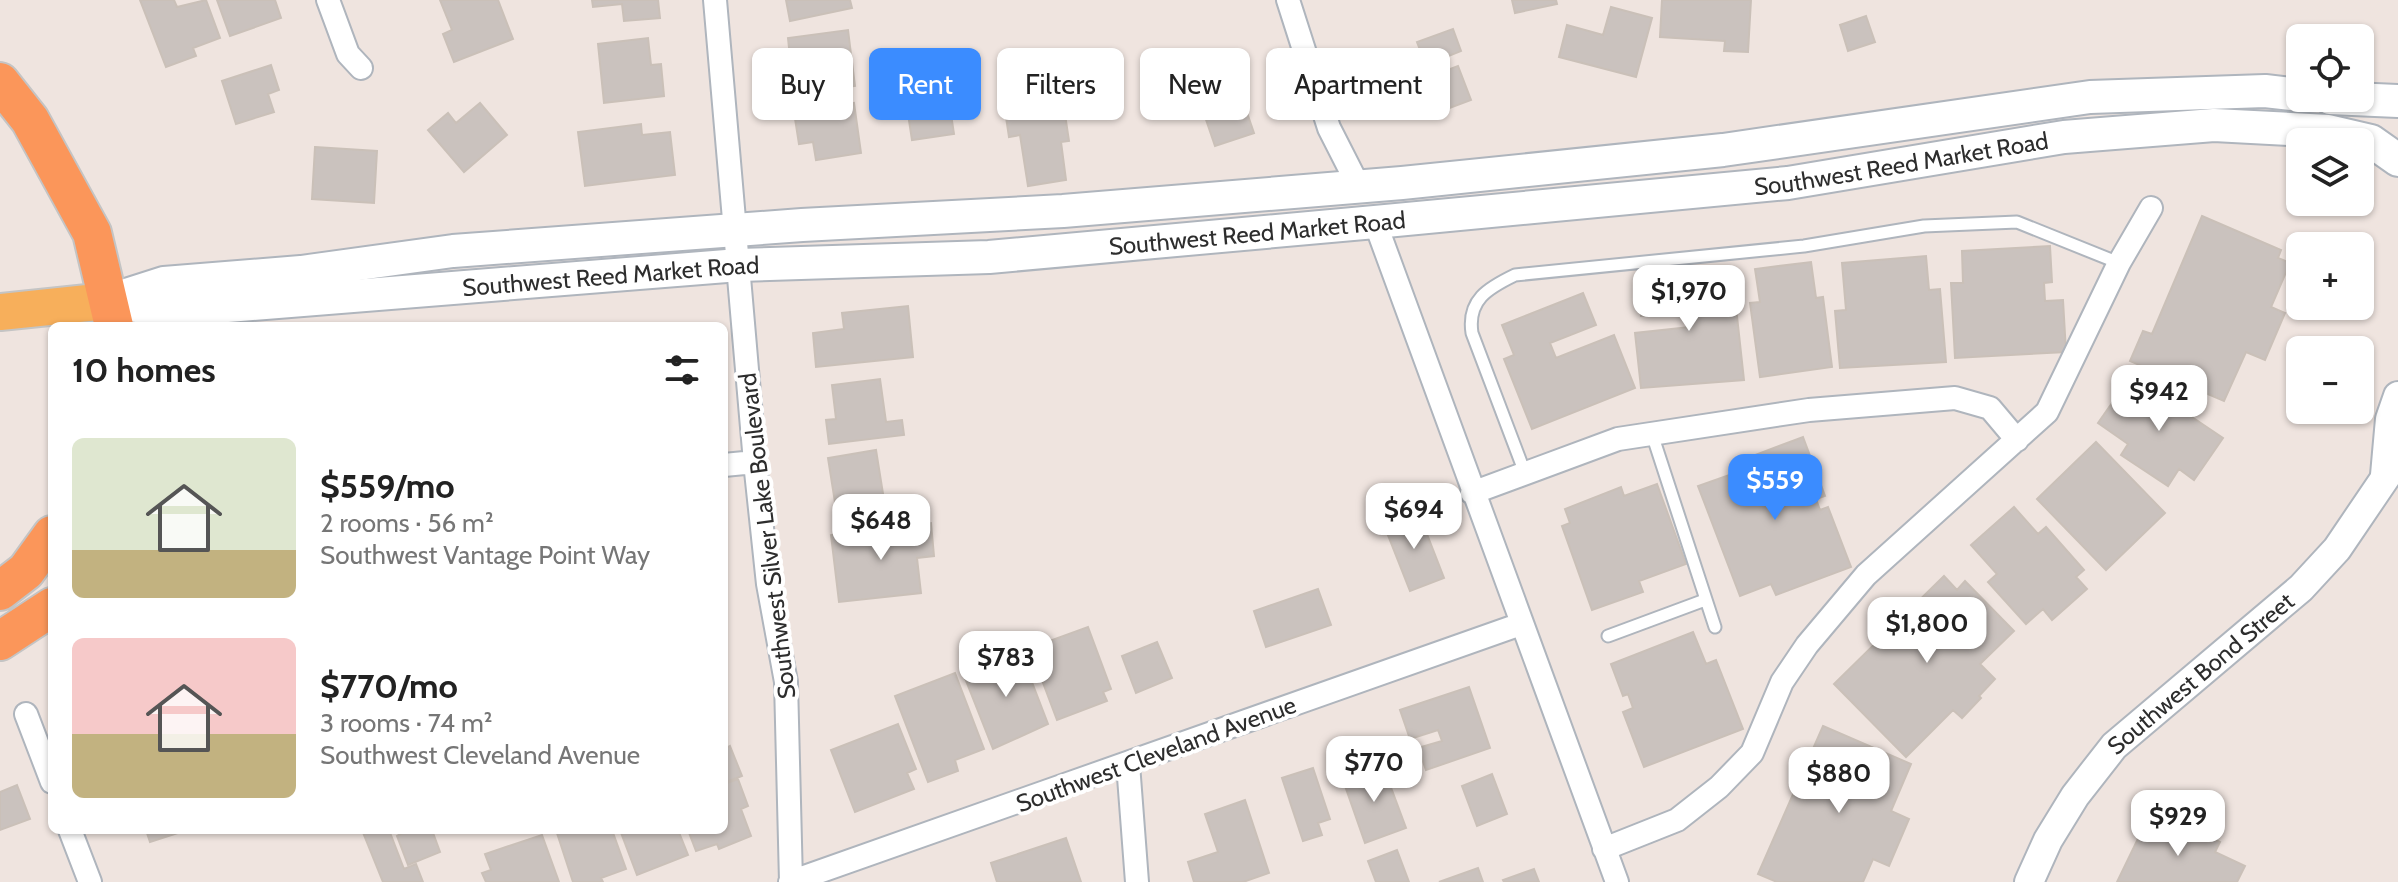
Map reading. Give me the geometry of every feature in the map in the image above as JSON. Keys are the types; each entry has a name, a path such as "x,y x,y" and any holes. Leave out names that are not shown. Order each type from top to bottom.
{"highway":[{"path":"0,82 30,120 92,233 106,318"},
{"path":"0,591 26,571 48,541"},
{"path":"0,641 48,610"}],"main road":[{"name":"Southwest Reed Market Road","path":"106,318 164,283 301,272 453,251 735,230 1063,211 1359,187 1792,142 2090,97 2265,91 2286,93"},
{"path":"2374,100 2398,101"},
{"name":"Southwest Reed Market Road","path":"0,312 106,318 739,265 989,257 1788,183 2064,137 2214,125 2328,131 2371,141 2398,160"}],"street":[{"path":"328,0 348,54 361,68"},
{"name":"Southwest Silver Lake Boulevard","path":"715,0 755,462 768,584 786,682 791,882"},
{"path":"1288,0 1329,128 1359,187"},
{"path":"1604,849 1677,820 1719,787 1752,753 1782,682 1807,645 1866,575 2047,412 2119,263 2151,208"},
{"path":"1375,222 1617,882"},
{"name":"Southwest Bond Street","path":"2029,882 2048,840 2075,796 2114,746 2301,588 2337,549 2391,467 2390,419 2398,396"},
{"path":"1472,493 1618,439 1809,410 1955,398 1990,408 2017,440"},
{"path":"728,465 755,462"},
{"name":"Southwest Cleveland Avenue","path":"791,882 1521,624"},
{"path":"26,714 48,772"},
{"path":"1128,764 1137,882"},
{"path":"72,834 90,882"}],"lane":[{"path":"1525,473 1469,318 1472,306 1488,288 1515,275 1804,246 1924,226 2017,222 2119,263"},
{"path":"1651,433 1715,627"},
{"path":"1608,636 1705,600"}],"building":[{"path":"140,0 174,0 177,7 206,0 220,38 193,48 196,56 166,67"},
{"path":"217,0 275,0 281,18 230,36"},
{"path":"440,0 498,0 513,39 454,62 443,34 452,30"},
{"path":"592,0 658,0 660,18 624,21 622,4 593,7"},
{"path":"786,0 850,0 852,8 790,21"},
{"path":"1512,0 1556,0 1557,4 1515,13"},
{"path":"1662,0 1751,0 1748,52 1724,51 1725,41 1660,37"},
{"path":"1611,7 1652,18 1636,77 1559,57 1567,25 1603,35"},
{"path":"1866,16 1875,42 1848,51 1840,25"},
{"path":"1453,29 1461,51 1450,55 1450,48 1419,48 1417,42"},
{"path":"848,30 850,48 789,48 788,38"},
{"path":"648,38 651,65 661,64 664,96 604,103 598,44"},
{"path":"271,65 279,90 268,94 274,112 236,124 222,81"},
{"path":"1458,66 1471,100 1450,108 1450,69"},
{"path":"480,103 507,135 464,172 428,130 448,113 456,123"},
{"path":"853,103 861,153 816,160 813,142 799,144 795,120 853,120"},
{"path":"909,120 952,120 954,134 912,140"},
{"path":"1006,120 1066,120 1069,141 1061,142 1066,180 1028,186 1020,135 1009,137"},
{"path":"1206,120 1250,120 1254,133 1215,146"},
{"path":"641,124 642,135 670,132 675,175 585,186 578,132"},
{"path":"315,147 377,151 374,203 312,199"},
{"path":"2202,216 2281,250 2278,258 2286,261 2286,272 2271,307 2285,313 2265,360 2246,352 2224,401 2130,361 2143,331 2152,334"},
{"path":"2050,246 2052,282 2044,283 2045,301 2063,300 2066,352 1955,358 1951,283 1963,283 1962,251"},
{"path":"1926,256 1929,290 1940,289 1946,362 1840,368 1835,311 1846,310 1842,263"},
{"path":"1811,262 1816,298 1823,297 1832,367 1760,377 1750,303 1760,302 1755,269"},
{"path":"1725,273 1728,308 1736,307 1744,380 1641,388 1635,333 1690,327 1689,311 1641,316 1638,281"},
{"path":"1583,293 1596,325 1550,343 1556,358 1614,335 1635,388 1532,429 1504,359 1514,355 1502,325"},
{"path":"908,306 913,357 816,367 813,333 844,329 842,313"},
{"path":"2131,376 2223,438 2194,480 2179,469 2168,486 2121,455 2128,444 2098,423"},
{"path":"880,379 886,422 902,420 904,435 829,444 826,420 836,419 832,385"},
{"path":"1803,437 1825,496 1816,499 1820,510 1828,507 1851,567 1776,595 1771,584 1740,596 1698,486 1732,474 1733,478 1747,473 1742,460"},
{"path":"2096,442 2165,513 2106,570 2037,499"},
{"path":"876,450 884,500 864,503 866,510 837,515 828,458"},
{"path":"1657,484 1686,564 1639,581 1643,592 1592,610 1562,526 1570,523 1565,509 1621,487 1624,496"},
{"path":"2014,507 2038,534 2046,527 2084,570 2076,577 2087,589 2052,620 2043,609 2026,624 1988,582 1997,574 1971,545"},
{"path":"1418,511 1444,578 1410,591 1384,525"},
{"path":"931,523 934,556 917,558 921,593 839,602 831,535"},
{"path":"1944,576 1957,590 1965,581 2014,631 1980,664 1995,679 1979,696 1981,698 1962,718 1953,710 1906,757 1834,684"},
{"path":"1318,589 1331,625 1266,647 1254,611"},
{"path":"1088,627 1111,689 1103,692 1107,701 1057,720 1030,648"},
{"path":"1693,632 1706,664 1716,660 1743,729 1644,767 1623,712 1633,708 1628,694 1623,696 1611,664"},
{"path":"1157,642 1172,678 1136,693 1122,656"},
{"path":"1020,651 1048,724 993,749 963,673"},
{"path":"955,673 984,749 955,760 958,771 928,782 895,696"},
{"path":"1469,687 1490,748 1426,770 1418,748 1442,741 1438,730 1410,739 1400,710"},
{"path":"898,724 916,769 907,773 914,789 855,812 831,750"},
{"path":"1823,726 1911,764 1891,811 1909,819 1889,866 1873,859 1863,882 1777,882 1758,874"},
{"path":"728,747 742,776 728,781"},
{"path":"1383,766 1406,828 1365,843 1343,780"},
{"path":"1313,768 1330,819 1318,823 1322,835 1303,841 1282,778"},
{"path":"1492,774 1507,814 1477,826 1462,786"},
{"path":"738,779 748,806 741,809 751,836 719,849 717,844 696,851 690,834 728,834 728,783"},
{"path":"17,785 30,819 0,830 0,792"},
{"path":"1245,800 1269,873 1243,882 1194,882 1188,862 1218,852 1205,814"},
{"path":"2147,820 2177,834 2182,824 2220,842 2215,852 2245,866 2237,882 2117,882"},
{"path":"147,834 175,834 150,842"},
{"path":"364,834 391,834 404,869 416,864 423,882 383,882"},
{"path":"433,834 440,852 408,865 397,836"},
{"path":"557,834 613,834 626,869 601,878 603,882 573,882"},
{"path":"622,834 680,834 688,855 637,875"},
{"path":"542,835 559,882 486,882 482,873 491,870 485,854"},
{"path":"1066,838 1081,882 997,882 991,863"},
{"path":"1397,850 1409,882 1376,882 1368,861"},
{"path":"1478,868 1483,882 1439,882"},
{"path":"1534,869 1539,882 1503,880"}]}
